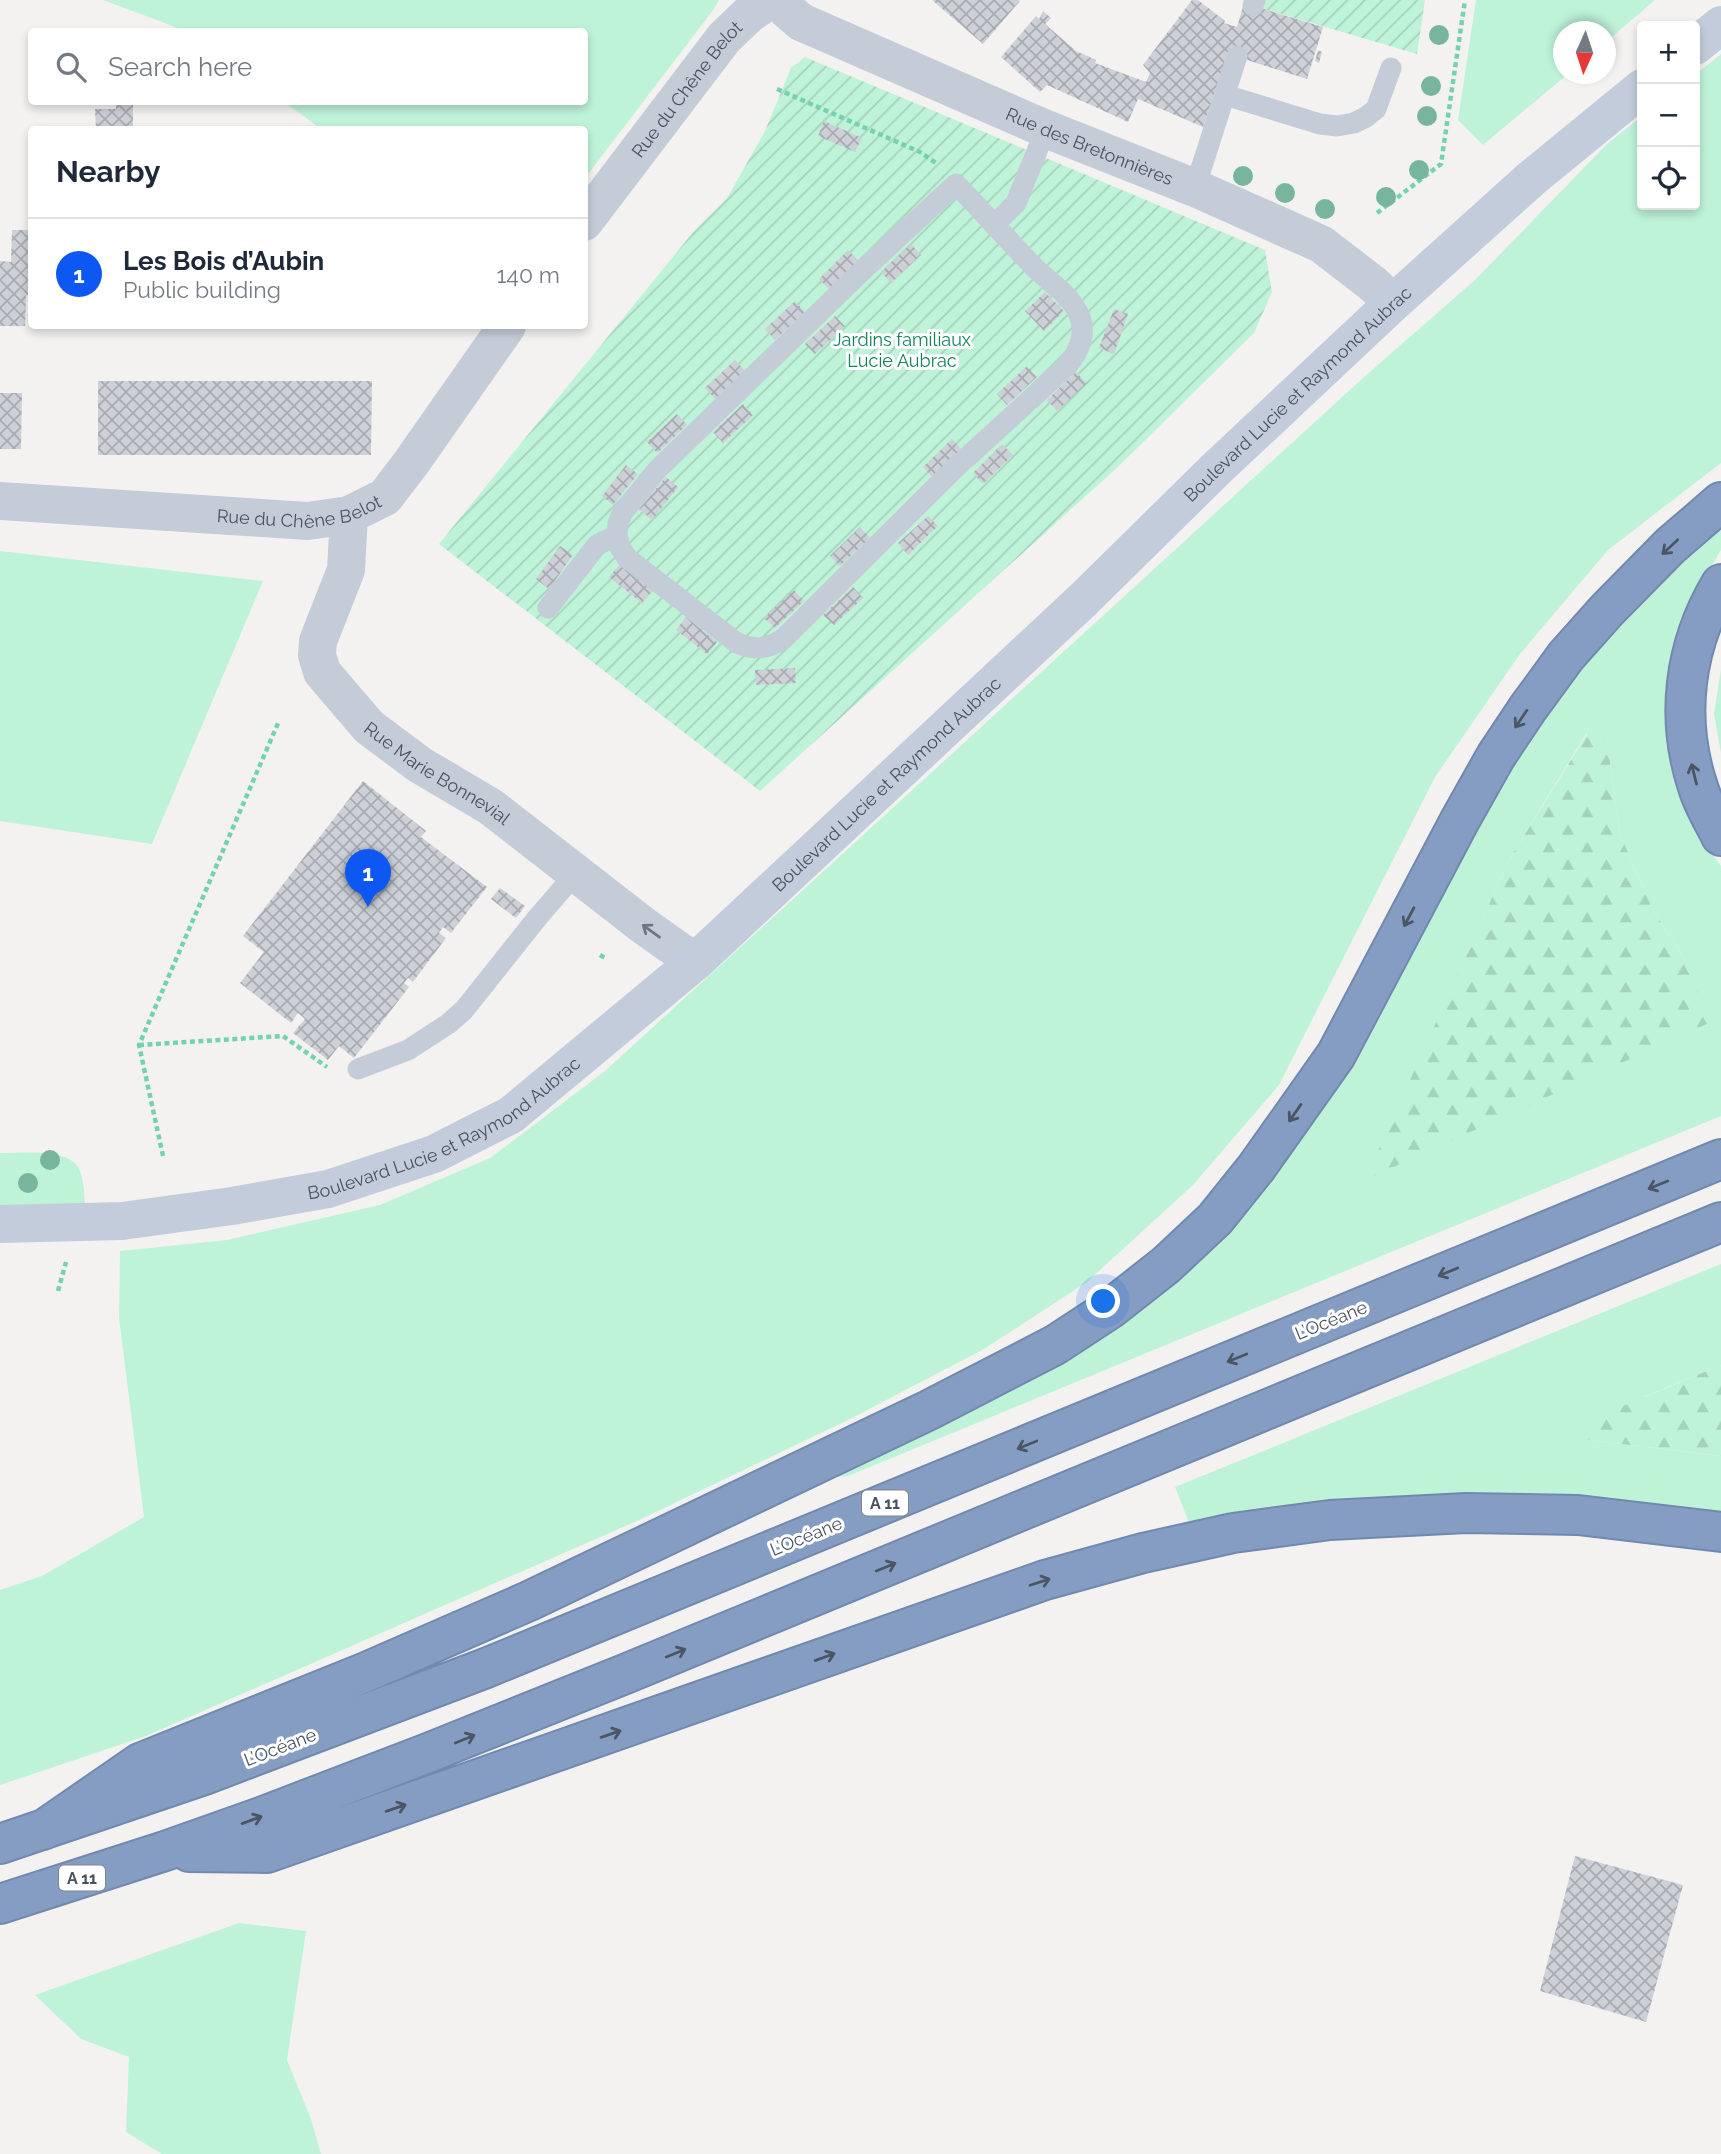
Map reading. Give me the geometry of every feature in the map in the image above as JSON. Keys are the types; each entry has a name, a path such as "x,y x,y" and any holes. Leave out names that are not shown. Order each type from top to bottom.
{"highway":[{"path":"43,1830 140,1763 364,1673 529,1601 929,1410 1055,1345 1110,1309 1166,1265 1214,1219 1256,1168 1336,1055 1460,820 1496,756 1528,708 1566,656 1607,610 1670,546 1721,502"},
{"path":"1721,583 1699,629 1688,666 1685,712 1687,745 1698,788 1721,836"},
{"name":"L’Océane","path":"0,1844 204,1775 486,1668 1721,1159"},
{"name":"A 11","path":"0,1904 165,1851 428,1753 1721,1222"},
{"path":"165,1851 267,1853 1045,1580 1143,1553 1220,1536 1330,1520 1466,1513 1578,1515 1721,1532"}],"street":[{"name":"Rue du Chêne Belot","path":"588,217 724,38 749,14 771,0"},
{"name":"Rue des Bretonnières","path":"778,0 801,22 1046,129 1195,188 1321,244 1393,303"},
{"path":"1700,42 1721,25"},
{"name":"Boulevard Lucie et Raymond Aubrac","path":"0,1224 122,1220 232,1206 328,1189 434,1154 511,1115 695,962 1074,609 1216,469 1393,303 1532,178 1637,92"},
{"name":"Rue du Chêne Belot","path":"0,501 308,521 349,515 385,497 505,329"},
{"name":"Rue Marie Bonnevial","path":"349,515 346,570 318,641 317,654 322,672 369,727 420,765 491,807 695,962"}],"lane":[{"path":"1195,188 1237,56"},
{"path":"1225,95 1337,127 1354,123 1376,109 1391,68"},
{"path":"995,224 1016,203 1046,129"},
{"path":"956,184 995,224 1037,270 1072,302 1080,316 1082,331 1076,356 952,471 785,638 761,649 748,648 737,643 627,558 620,547 618,523 622,512 657,470 863,270 956,184"},
{"path":"548,608 597,545 617,535"},
{"path":"358,1069 408,1050 464,1010 576,873"}],"path":[{"path":"1377,213 1441,164 1465,0"},
{"path":"777,89 920,152 940,165 956,184"},
{"path":"163,1156 139,1045 279,721"},
{"path":"600,955 607,960"},
{"path":"139,1045 284,1037 329,1068 358,1069"},
{"path":"58,1291 69,1253"}],"green space":[{"path":"103,0 719,0 588,174 588,126 317,126 288,105 588,105 588,28 178,28"},
{"path":"1245,0 1425,0 1417,54 1244,3"},
{"path":"1476,0 1655,0 1616,33 1616,21 1553,21 1553,84 1556,84 1483,145 1458,120"},
{"path":"1721,54 1721,463 1608,550 1520,654 1435,777 1279,1085 1193,1185 1087,1282 984,1349 850,1419 637,1521 146,1736 0,1785 0,1590 42,1576 144,1517 119,1318 120,1251 227,1240 380,1205 490,1158 605,1071 1364,377 1475,280 1607,144 1637,120 1637,210 1700,210 1700,71"},
{"name":"Jardins familiaux Lucie Aubrac","path":"805,57 1265,250 1272,292 1254,333 1120,465 760,791 439,544 694,231 727,198 765,131 791,68"},
{"path":"1721,521 1721,550 1684,614 1668,701 1706,846 1721,866 1721,1116 848,1476 836,1477 1133,1314 1212,1249 1290,1156 1372,1027 1456,860 1538,717 1616,621","holes":["1586,734 1606,734 1620,834 1653,910 1687,963 1366,1180 1509,860"]},
{"path":"0,551 263,581 152,844 0,821"},
{"path":"1721,669 1721,753 1714,714"},
{"path":"1606,733 1620,834 1653,910 1687,963 1709,1023 1365,1180 1509,860 1587,734"},
{"path":"0,1153 54,1154 72,1161 81,1175 85,1205 0,1205"},
{"path":"1721,1264 1721,1365 1646,1396 1588,1440 1721,1456 1721,1518 1190,1525 1175,1487"},
{"path":"1721,1365 1721,1456 1588,1440 1590,1420"},
{"path":"239,1923 306,1931 287,2060 311,2119 321,2154 162,2154 126,2132 129,2057 81,2039 35,1995"}],"building":[{"path":"932,0 1019,0 1020,1 983,44"},
{"path":"1192,0 1198,0 1225,21 1224,23 1237,27 1244,3 1323,27 1307,79 1228,54 1203,127 1138,99 1128,122 1047,85 1040,92 1001,57 1036,16 1039,19 1043,11 1051,18 1045,24 1076,51 1096,60 1095,63 1146,82 1150,73 1143,65"},
{"path":"1318,50 1322,52 1319,63 1315,61"},
{"path":"116,105 133,105 133,126 96,126 95,109 116,109"},
{"path":"824,121 862,138 855,152 818,136"},
{"path":"12,230 28,230 25,326 0,326 0,261 11,262"},
{"path":"911,244 921,255 891,283 881,272"},
{"path":"848,250 859,261 829,289 819,279"},
{"path":"1045,292 1064,311 1044,331 1025,311"},
{"path":"795,301 805,312 775,340 765,329"},
{"path":"1114,309 1128,314 1114,354 1099,348"},
{"path":"835,316 845,326 815,354 805,344"},
{"path":"735,360 745,371 715,399 705,388"},
{"path":"1027,366 1037,377 1007,405 997,394"},
{"path":"1076,372 1087,383 1057,411 1047,400"},
{"path":"98,381 372,381 371,455 98,455"},
{"path":"0,393 22,393 21,449 0,449"},
{"path":"743,404 753,415 723,443 713,432"},
{"path":"677,414 687,425 657,453 647,442"},
{"path":"952,439 962,450 933,478 923,467"},
{"path":"1002,444 1013,455 983,484 973,473"},
{"path":"626,465 638,474 613,505 602,496"},
{"path":"666,477 678,487 652,520 639,509"},
{"path":"928,516 938,526 908,555 898,543"},
{"path":"860,527 870,538 840,566 830,556"},
{"path":"560,546 573,555 549,589 536,579"},
{"path":"620,564 653,590 642,603 609,577"},
{"path":"853,587 863,598 834,625 823,615"},
{"path":"794,590 804,601 775,628 764,618"},
{"path":"686,617 717,642 707,654 676,630"},
{"path":"795,668 796,683 756,685 755,670"},
{"path":"363,781 426,831 421,837 487,887 451,933 443,927 439,933 446,938 413,982 408,978 404,983 409,987 354,1058 339,1046 328,1060 293,1033 305,1019 298,1013 291,1023 240,983 264,952 243,936"},
{"path":"500,888 525,906 516,918 491,899"},
{"path":"1575,1856 1683,1885 1646,2022 1540,1991"}],"place":[{"name":"Les Bois d’Aubin","path":"368,907"}]}
